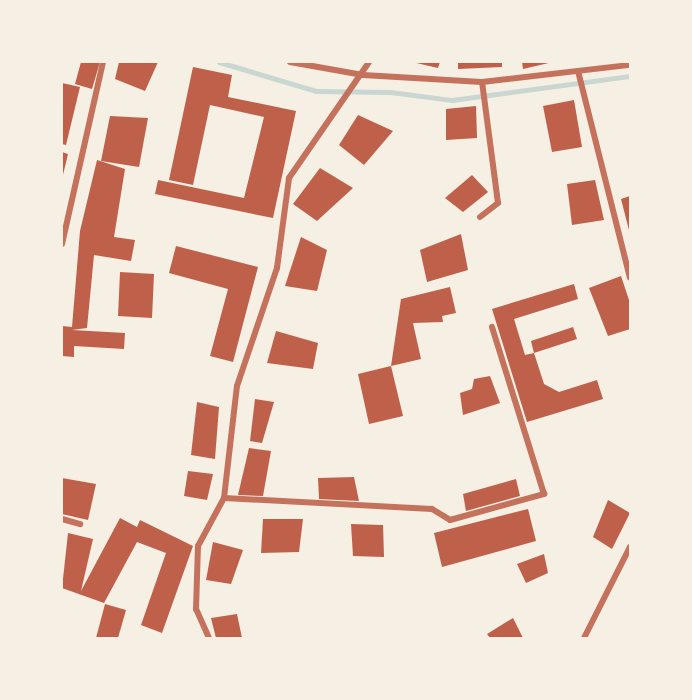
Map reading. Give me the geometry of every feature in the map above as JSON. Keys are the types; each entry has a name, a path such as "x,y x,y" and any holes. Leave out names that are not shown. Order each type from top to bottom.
{"street":[{"path":"62,244 104,62"},
{"path":"290,62 363,75 482,82 578,73 630,65"},
{"path":"209,639 196,609 198,546 225,498 237,386 276,268 289,178 363,75 369,62"},
{"path":"578,73 630,278"},
{"path":"480,217 498,203 482,82"},
{"path":"225,498 432,509 450,520 544,494 492,327"},
{"path":"62,519 80,524"},
{"path":"585,639 630,547"}],"building":[{"path":"81,62 100,62 92,89 75,84"},
{"path":"119,62 158,62 145,91 115,79"},
{"path":"412,62 440,62 438,68"},
{"path":"458,62 502,62 502,67 458,69"},
{"path":"522,62 553,62 523,69"},
{"path":"193,67 232,75 228,97 296,111 273,218 155,194 158,180 244,198 264,117 210,105 193,185 169,180"},
{"path":"62,83 80,87 66,145 62,144"},
{"path":"574,100 582,147 552,152 543,106"},
{"path":"476,106 477,138 446,140 446,109"},
{"path":"358,115 393,131 364,165 339,145"},
{"path":"110,116 148,118 139,167 101,161"},
{"path":"62,152 68,154 62,179"},
{"path":"97,160 125,169 114,237 135,240 131,261 94,255 87,328 72,330 125,333 124,349 74,346 74,357 62,356 62,326 72,327 80,231"},
{"path":"320,168 353,188 317,221 293,204"},
{"path":"472,175 488,192 463,212 445,198"},
{"path":"595,180 604,220 572,225 567,184"},
{"path":"630,196 630,234 621,199"},
{"path":"461,234 468,270 427,282 420,250"},
{"path":"301,237 327,250 317,291 285,286"},
{"path":"176,246 258,267 233,362 210,356 228,289 169,273"},
{"path":"120,272 154,274 152,318 118,316"},
{"path":"621,276 630,303 630,329 608,336 589,288"},
{"path":"574,284 578,299 514,319 525,355 534,353 544,384 559,392 597,380 603,399 527,422 492,309"},
{"path":"450,287 456,313 442,316 443,322 413,323 421,359 391,366 401,299"},
{"path":"573,327 577,339 534,353 531,341"},
{"path":"276,331 318,343 313,369 267,363"},
{"path":"391,366 403,416 369,424 358,374"},
{"path":"490,376 500,403 463,415 460,393 472,389 474,379"},
{"path":"255,399 274,402 262,443 250,441"},
{"path":"197,402 219,407 215,459 191,455"},
{"path":"249,448 271,451 263,496 238,495"},
{"path":"188,471 213,474 207,500 184,496"},
{"path":"354,477 359,501 319,499 318,478"},
{"path":"62,478 96,484 88,520 62,514"},
{"path":"516,479 520,496 466,511 463,494"},
{"path":"608,500 630,513 612,549 593,537"},
{"path":"528,509 536,541 442,567 434,533"},
{"path":"120,518 137,527 140,520 193,546 162,633 141,625 166,553 137,542 104,603 62,588 68,533 93,539 81,591"},
{"path":"263,519 303,519 299,552 261,553"},
{"path":"351,524 383,525 384,557 353,556"},
{"path":"213,542 243,550 231,584 206,580"},
{"path":"544,554 548,573 526,583 517,564"},
{"path":"105,604 126,610 118,638 96,638"},
{"path":"237,614 242,638 216,638 211,618"},
{"path":"513,618 523,638 490,638 487,634"}],"waterway":[{"path":"219,62 316,91 390,92 452,100 630,76"}]}
